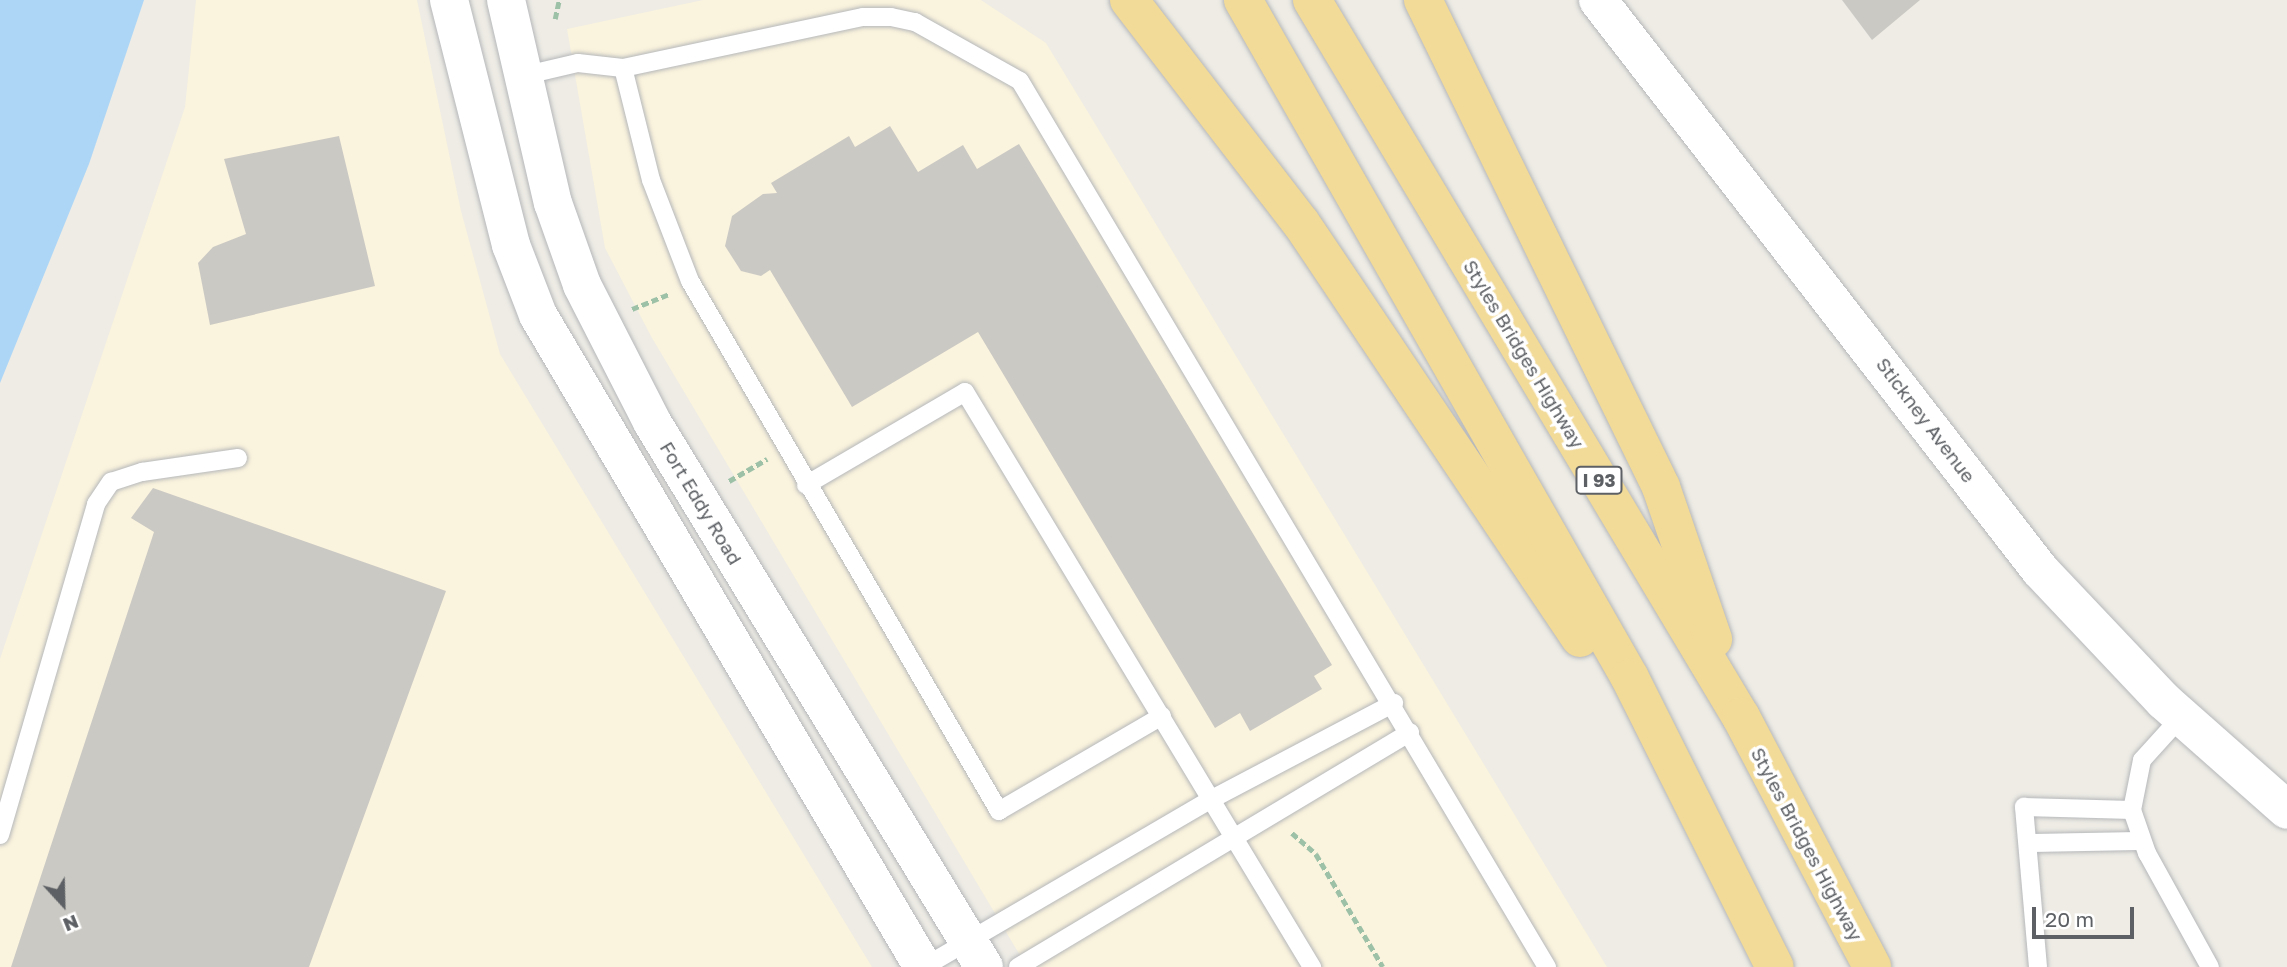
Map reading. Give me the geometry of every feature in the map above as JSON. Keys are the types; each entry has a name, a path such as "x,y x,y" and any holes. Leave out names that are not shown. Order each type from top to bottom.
{"highway":[{"path":"1129,0 1301,222 1719,851"},
{"path":"1243,0 1630,678 1775,967"},
{"name":"Styles Bridges Highway","path":"1312,0 1741,717 1872,967"},
{"path":"1423,0 1661,487 1741,717"}],"street":[{"path":"449,0 511,245 538,315 924,967"},
{"name":"Fort Eddy Road","path":"506,0 553,203 582,285 652,422 976,955"},
{"name":"Stickney Avenue","path":"1598,0 2040,570 2181,718 2287,810"}],"lane":[{"path":"522,76 578,63 623,68 863,17 891,17 915,22 1020,81 1394,703 1547,967"},
{"path":"623,68 651,180 686,271 806,485 999,811 1162,716"},
{"path":"806,485 965,392 1312,967"},
{"path":"0,835 96,503 111,482 142,472 238,458"},
{"path":"924,967 976,955 1212,799 1394,703"},
{"path":"2181,718 2142,760 2132,810 2142,841 2210,967"},
{"path":"1018,967 1233,835 1410,732"},
{"path":"2038,967 2024,807 2132,810"},
{"path":"2028,843 2142,841"}],"path":[{"path":"555,19 559,0"},
{"path":"629,311 673,293"},
{"path":"728,481 768,459"},
{"path":"1286,829 1316,854 1383,967"}],"shaded area":[{"path":"196,0 417,0 461,211 500,354 872,967 0,967 0,659 185,107"},
{"path":"703,0 981,0 1046,43 1607,967 1027,967 652,338 605,248 567,29"}],"water":[{"path":"0,0 144,0 89,164 0,383"}],"building":[{"path":"1842,0 1920,0 1872,40"},
{"path":"890,126 918,172 963,145 977,169 1019,144 1332,665 1314,676 1322,689 1250,731 1240,713 1215,728 978,332 852,407 770,270 761,276 741,271 725,246 732,216 763,194 777,193 771,183 849,136 855,147"},
{"path":"339,136 375,286 210,325 198,263 213,247 246,234 224,159"},
{"path":"153,488 446,591 309,967 11,967 154,532 131,518"}]}
